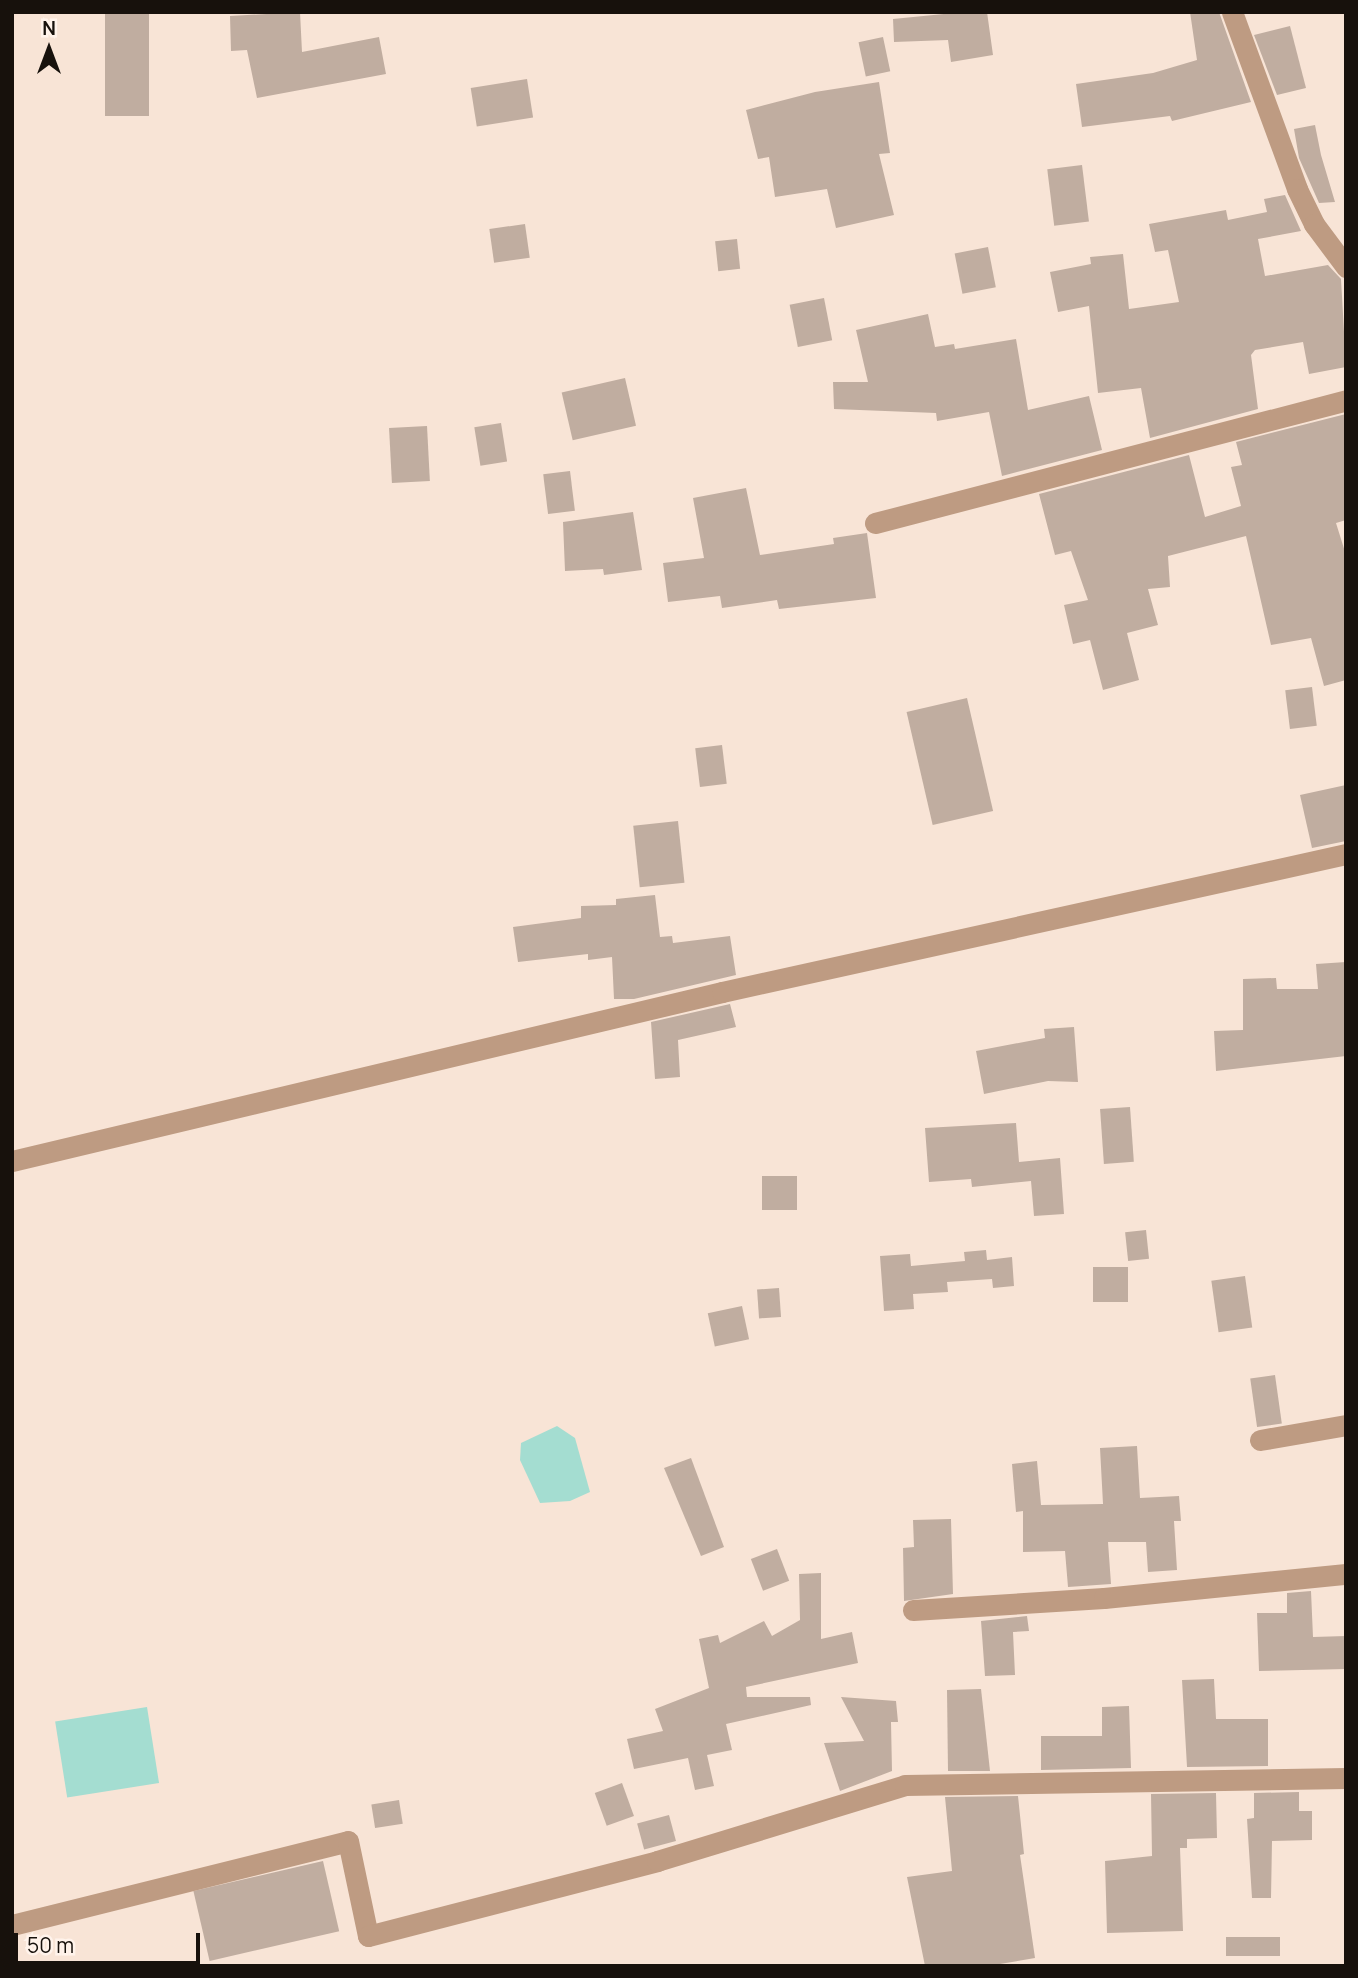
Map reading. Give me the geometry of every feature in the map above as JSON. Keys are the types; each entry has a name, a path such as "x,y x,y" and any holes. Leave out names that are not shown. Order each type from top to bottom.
{"street":[{"path":"1232,12 1297,189 1314,225 1346,267"},
{"path":"875,523 1346,400"},
{"path":"12,1161 722,992 1346,854"},
{"path":"1260,1440 1346,1425"},
{"path":"913,1610 1104,1598 1346,1574"},
{"path":"12,1924 348,1841 368,1936 657,1861 905,1785 1346,1778"}],"water":[{"path":"557,1426 575,1438 590,1492 570,1501 540,1503 520,1460 521,1443"},
{"path":"147,1707 159,1783 67,1798 55,1722"}],"building":[{"path":"105,12 149,12 149,116 105,116"},
{"path":"300,12 302,52 379,37 386,74 257,98 247,50 231,51 230,16"},
{"path":"987,12 993,55 951,62 948,40 894,42 893,19"},
{"path":"1190,12 1219,12 1251,102 1172,121 1170,116 1082,127 1076,84 1153,73 1197,60"},
{"path":"1290,26 1306,88 1277,95 1254,35"},
{"path":"883,37 890,71 866,76 859,42"},
{"path":"527,79 533,118 477,126 471,88"},
{"path":"879,82 890,153 879,154 894,215 836,228 827,189 775,197 769,157 758,159 746,110 815,92"},
{"path":"1315,125 1335,202 1319,203 1299,158 1294,129"},
{"path":"1082,165 1089,222 1054,226 1047,169"},
{"path":"1285,195 1301,231 1258,239 1265,276 1328,265 1341,279 1346,367 1309,374 1303,342 1255,350 1251,355 1258,409 1150,438 1141,388 1098,393 1089,306 1058,312 1050,272 1091,264 1090,257 1123,254 1129,309 1179,302 1168,250 1155,252 1149,224 1226,210 1228,220 1267,212 1264,199"},
{"path":"525,224 530,258 494,263 489,229"},
{"path":"737,239 740,269 718,271 715,241"},
{"path":"988,247 996,287 962,294 955,253"},
{"path":"824,298 832,340 798,347 790,305"},
{"path":"928,314 935,347 954,344 955,349 1016,339 1028,410 1089,396 1102,450 1002,476 989,412 937,421 936,413 834,409 833,382 868,382 856,330"},
{"path":"625,378 636,426 573,440 562,393"},
{"path":"1346,414 1346,520 1336,523 1346,555 1346,680 1324,686 1311,638 1271,645 1246,536 1168,556 1170,587 1148,589 1158,625 1127,633 1139,680 1103,690 1090,640 1073,644 1064,605 1088,600 1071,551 1055,555 1039,494 1189,455 1205,517 1241,506 1231,467 1242,465 1236,442"},
{"path":"501,423 507,462 480,466 474,427"},
{"path":"427,426 430,481 392,483 389,428"},
{"path":"570,471 575,511 548,514 543,474"},
{"path":"746,488 760,555 834,544 833,538 867,533 876,598 779,609 777,600 722,608 720,596 668,602 663,563 704,558 693,498"},
{"path":"633,512 642,570 604,575 603,569 565,571 563,522"},
{"path":"1312,687 1317,726 1290,729 1285,690"},
{"path":"967,698 993,811 933,825 907,712"},
{"path":"722,745 727,784 700,787 695,748"},
{"path":"1346,785 1346,841 1312,848 1300,795"},
{"path":"678,821 684,883 640,887 633,826"},
{"path":"655,895 660,937 672,936 673,943 730,936 736,975 634,999 614,999 612,957 588,960 588,954 518,962 513,927 581,918 581,906 616,905 616,899"},
{"path":"1346,962 1346,1056 1216,1071 1214,1031 1243,1030 1243,979 1276,978 1277,989 1318,989 1316,964"},
{"path":"730,1004 736,1027 678,1040 680,1077 655,1079 651,1022"},
{"path":"1074,1027 1078,1082 1048,1081 984,1094 976,1051 1045,1038 1044,1029"},
{"path":"1130,1107 1134,1162 1104,1164 1100,1109"},
{"path":"1016,1123 1019,1162 1060,1158 1064,1214 1034,1216 1031,1181 972,1187 971,1179 929,1182 925,1128"},
{"path":"762,1176 797,1176 797,1210 762,1210"},
{"path":"1146,1230 1149,1259 1128,1261 1125,1232"},
{"path":"986,1250 987,1260 1012,1257 1014,1286 993,1288 992,1279 947,1282 948,1292 913,1294 914,1309 884,1311 880,1256 910,1254 911,1266 965,1261 964,1252"},
{"path":"1093,1267 1128,1267 1128,1302 1093,1302"},
{"path":"1245,1276 1252,1327 1219,1332 1211,1281"},
{"path":"779,1288 781,1317 759,1318 757,1290"},
{"path":"742,1306 749,1339 715,1347 708,1313"},
{"path":"1275,1375 1282,1424 1257,1427 1250,1378"},
{"path":"1137,1446 1140,1498 1179,1496 1181,1521 1174,1521 1177,1570 1148,1572 1146,1542 1108,1542 1111,1584 1068,1587 1065,1551 1023,1552 1023,1511 1016,1512 1012,1464 1037,1461 1041,1505 1103,1504 1100,1448"},
{"path":"691,1458 724,1547 701,1556 664,1468"},
{"path":"951,1519 953,1594 904,1601 903,1548 914,1547 913,1520"},
{"path":"777,1549 789,1581 763,1591 751,1559"},
{"path":"821,1573 821,1639 852,1632 858,1663 746,1687 747,1697 810,1697 811,1705 726,1724 732,1750 707,1755 714,1786 695,1790 688,1758 634,1769 627,1739 663,1731 655,1709 709,1688 699,1639 718,1635 720,1643 764,1621 772,1636 800,1620 799,1574"},
{"path":"1311,1591 1313,1637 1346,1636 1346,1669 1259,1671 1257,1613 1287,1613 1287,1593"},
{"path":"1027,1616 1029,1631 1013,1632 1015,1675 985,1676 981,1621"},
{"path":"1214,1679 1216,1719 1268,1719 1268,1766 1187,1767 1182,1680"},
{"path":"981,1689 990,1771 948,1771 947,1690"},
{"path":"841,1697 896,1701 898,1722 891,1722 892,1771 840,1791 824,1743 864,1741"},
{"path":"1129,1706 1131,1768 1041,1770 1041,1736 1102,1736 1102,1707"},
{"path":"622,1783 634,1816 607,1826 595,1793"},
{"path":"1299,1792 1299,1811 1312,1811 1312,1840 1272,1841 1271,1898 1252,1898 1247,1819 1254,1818 1254,1793"},
{"path":"1216,1793 1217,1838 1187,1839 1187,1848 1180,1848 1183,1931 1107,1933 1105,1861 1152,1856 1151,1794"},
{"path":"1018,1796 1024,1854 1020,1855 1035,1958 988,1966 925,1966 907,1877 952,1871 945,1797"},
{"path":"399,1800 403,1824 375,1828 371,1804"},
{"path":"669,1815 676,1841 644,1850 637,1824"},
{"path":"323,1861 339,1931 210,1961 193,1891"},
{"path":"1226,1937 1280,1937 1280,1956 1226,1956"}]}
